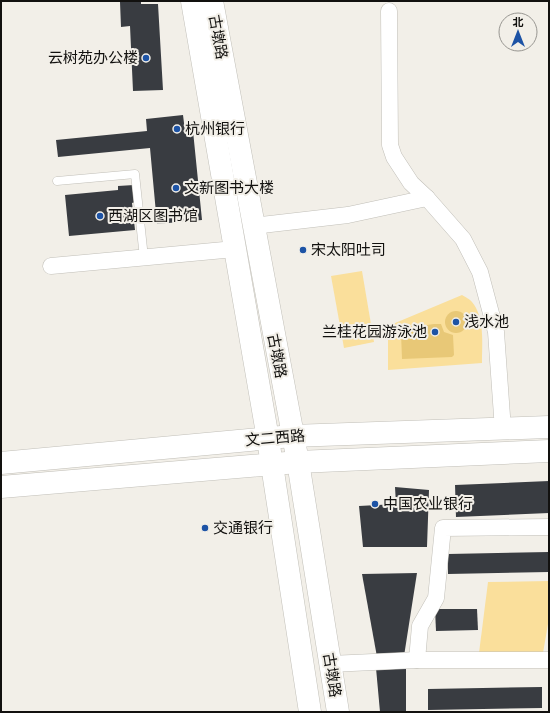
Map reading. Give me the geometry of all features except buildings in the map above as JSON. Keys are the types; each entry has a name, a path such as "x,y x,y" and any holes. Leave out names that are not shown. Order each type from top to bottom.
{"main road":[{"name":"古墩路","path":"192,1 268,438 310,712"},
{"name":"古墩路","path":"212,1 298,462 338,712"},
{"name":"文二西路","path":"1,463 292,436 503,430 549,427"},
{"name":"文二西路","path":"1,487 298,462 549,451"}],"street":[{"path":"389,11 390,145 394,157 411,183 427,198 463,239 480,272 496,332 503,430"},
{"path":"253,226 348,215 427,198"},
{"path":"51,266 235,249"},
{"path":"417,660 420,626 436,598 443,528 549,527"},
{"path":"330,664 417,660 549,660"}],"lane":[{"path":"57,181 135,174 144,258"}],"shaded area":[{"path":"362,271 374,342 344,348 331,276"},
{"name":"兰桂花园游泳池","path":"462,295 471,301 479,315 482,331 482,363 388,370 388,326"},
{"name":"浅水池","path":"456,311 464,314 467,322 464,330 456,333 448,330 445,322 448,314"},
{"path":"434,324 441,324 444,332 453,335 454,355 452,357 402,359 401,333"},
{"path":"549,581 549,618 543,653 479,653 488,582"}],"place":[{"name":"云树苑办公楼","path":"146,58"},
{"name":"杭州银行","path":"177,129"},
{"name":"文新图书大楼","path":"176,188"},
{"name":"西湖区图书馆","path":"100,216"},
{"name":"宋太阳吐司","path":"303,250"},
{"name":"浅水池","path":"456,322"},
{"name":"兰桂花园游泳池","path":"435,332"},
{"name":"中国农业银行","path":"375,504"},
{"name":"交通银行","path":"205,528"}]}
